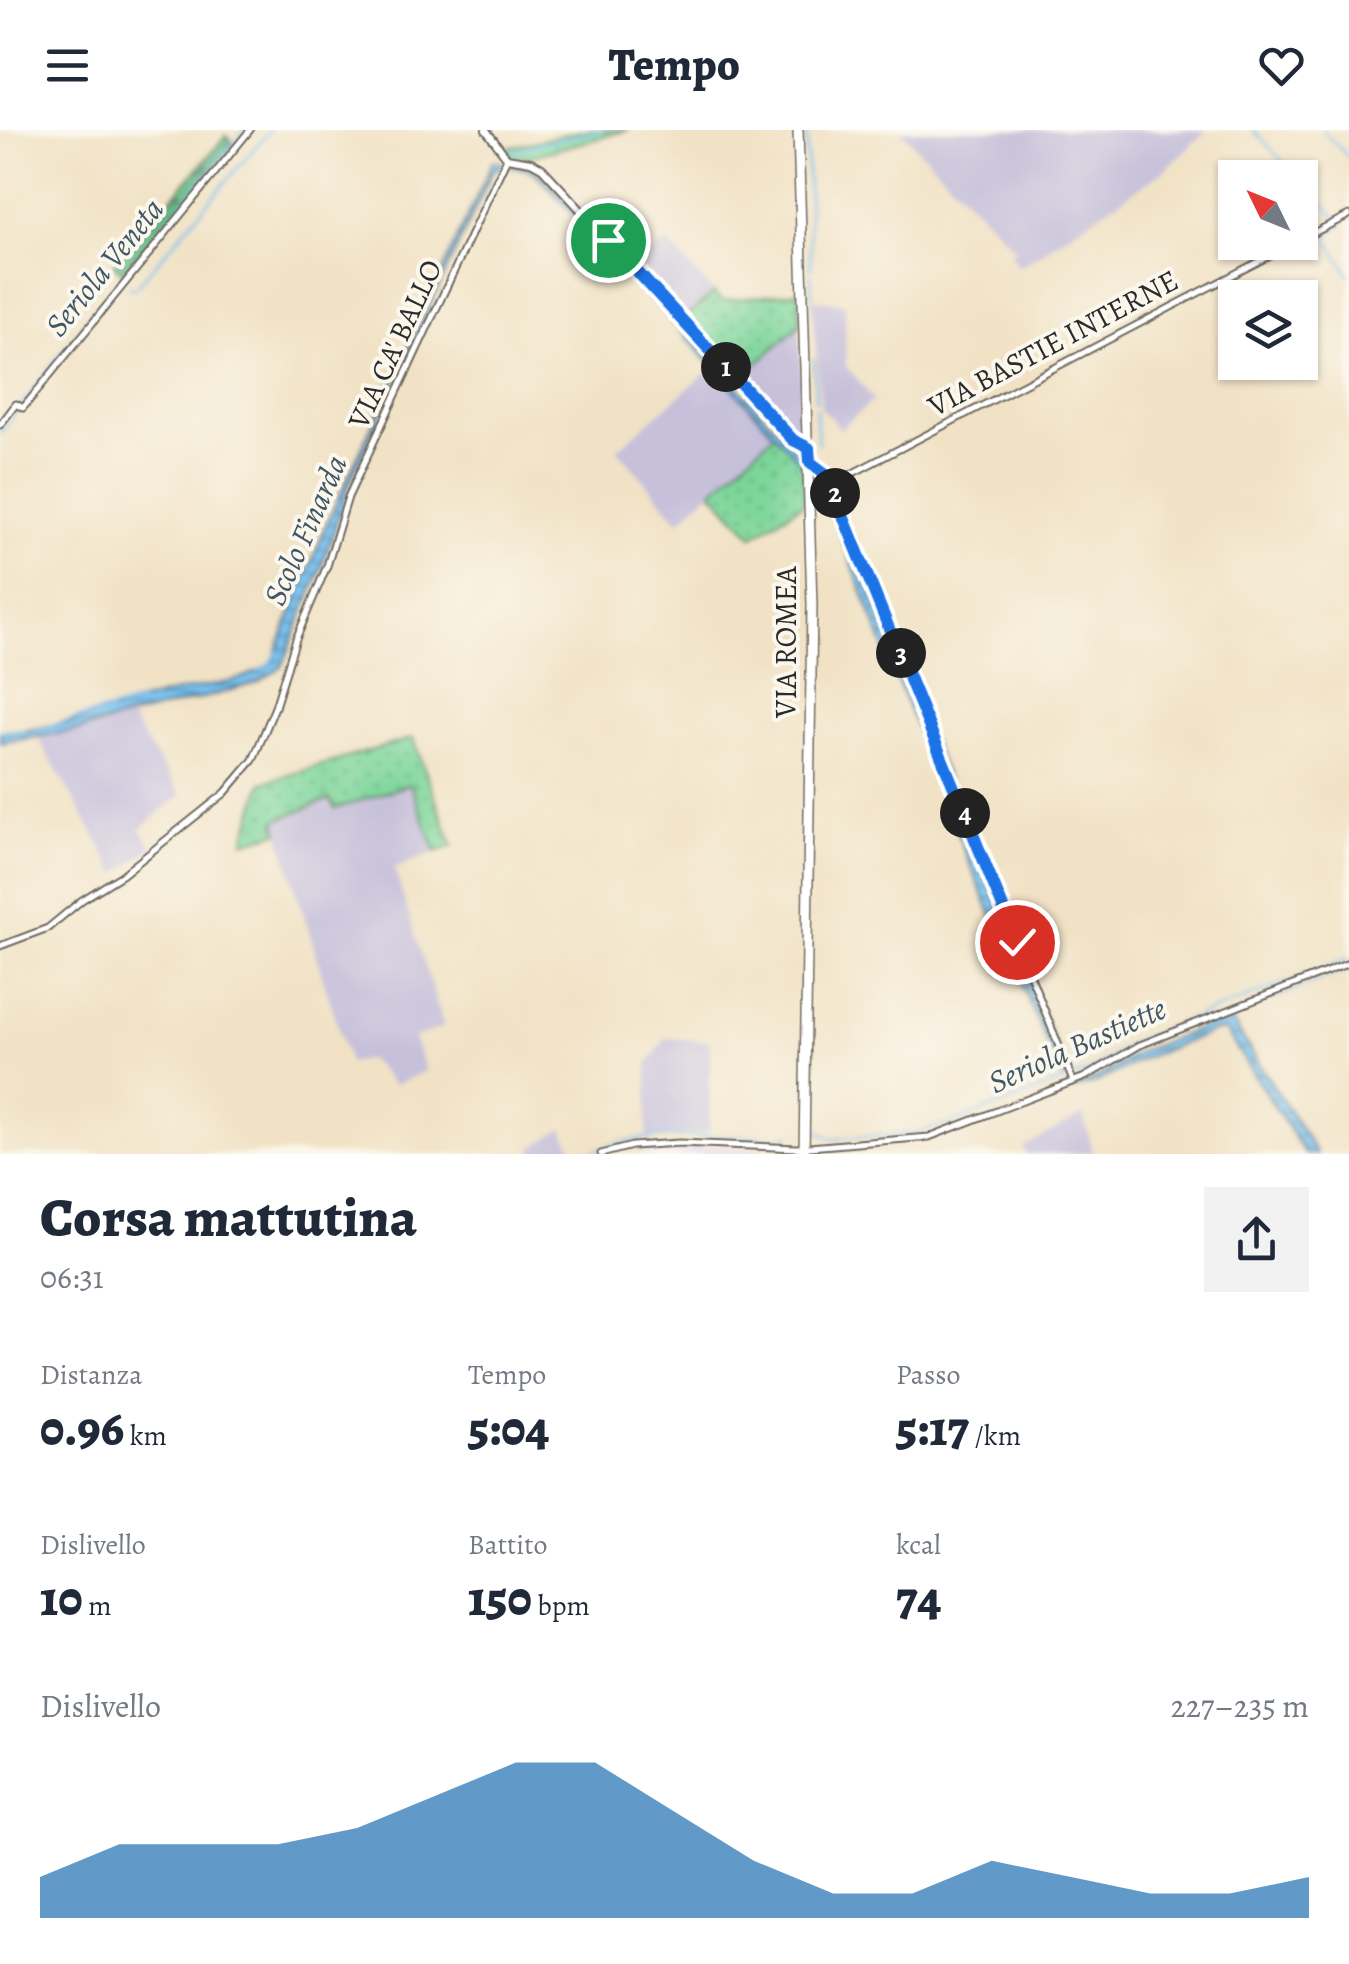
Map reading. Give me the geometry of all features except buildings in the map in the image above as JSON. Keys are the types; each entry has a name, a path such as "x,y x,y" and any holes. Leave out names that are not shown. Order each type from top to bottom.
{"main road":[{"name":"VIA ROMEA","path":"798,130 812,605 804,1151"}],"street":[{"path":"0,425 250,130"},
{"path":"486,130 507,158 530,162 546,171 793,440 809,448"},
{"name":"VIA CA' BALLO","path":"0,946 48,928 82,900 122,876 225,793 253,760 354,485 507,158"},
{"name":"VIA BASTIE INTERNE","path":"1318,232 1346,216"},
{"name":"VIA BASTIE INTERNE","path":"832,484 1263,260"},
{"path":"810,462 832,484 1072,1079"},
{"path":"601,1154 632,1146 708,1142 804,1151 929,1137 1072,1079 1140,1045 1349,964"}],"shaded area":[{"path":"900,130 1207,130 1165,170 1019,267 1010,254 1015,249"},
{"path":"667,241 714,293 686,317 638,264"},
{"path":"812,299 845,304 846,366 874,400 840,429 821,407"},
{"path":"800,325 803,444 741,377"},
{"path":"713,367 775,433 679,521 617,449"},
{"path":"129,716 181,795 140,829 153,847 117,874 38,738"},
{"path":"410,784 436,852 394,868 444,1027 414,1038 426,1071 394,1085 369,1059 349,1063 275,820 330,798 334,808"},
{"path":"666,1038 710,1041 709,1132 647,1136 648,1064"},
{"path":"1083,1115 1093,1153 1026,1154 1023,1147"},
{"path":"563,1128 576,1154 533,1154 531,1149"},
{"path":"709,1147 756,1149 769,1154 626,1154"}],"green space":[{"path":"585,130 628,130 529,157 509,156 505,148"},
{"path":"226,136 235,144 122,272 113,265"},
{"path":"799,292 800,325 741,377 686,317 714,293 721,301"},
{"path":"775,433 803,465 804,503 753,536 712,491"},
{"path":"413,738 453,846 436,852 410,784 335,809 330,799 276,820 279,832 244,842 262,783"}],"water":[{"path":"493,161 501,162 501,167 493,170 352,477 282,667 258,682 222,693 79,730 0,743 0,732 64,723 223,683 250,675 273,661 326,525"},
{"path":"512,162 531,166 544,176 803,457 803,465 538,176 510,166"},
{"path":"816,472 829,489 1068,1076 1062,1078 968,860 827,501 816,489"},
{"path":"1229,1017 1317,1154 1305,1154 1225,1030 1144,1058 1095,1083 1067,1091 1138,1052"}],"waterway":[{"name":"Seriola Veneta","path":"0,433 91,314 244,130"},
{"path":"128,288 135,288 270,130"},
{"path":"508,152 602,130"},
{"path":"806,130 811,269"},
{"path":"1253,130 1282,160"},
{"path":"1322,130 1349,158"},
{"path":"1318,198 1342,223 1326,237 1349,274"},
{"path":"811,275 812,298"},
{"path":"814,360 816,401"},
{"path":"816,408 818,444"},
{"name":"Scolo Finarda","path":"258,671 270,664 277,652"},
{"name":"Scolo Finarda","path":"51,725 140,702"},
{"name":"Scolo Finarda","path":"0,731 23,730"},
{"name":"Seriola Bastiette","path":"819,1131 831,1139 910,1134 949,1124 1088,1072 1134,1041 1349,959"},
{"name":"Seriola Bastiette","path":"1227,1020 1349,968"},
{"name":"Seriola Bastiette","path":"590,1154 632,1140 656,1137 780,1138 790,1134"}],"route":[{"path":"608,240 793,440 809,448 810,462 832,484 1017,942"}]}
